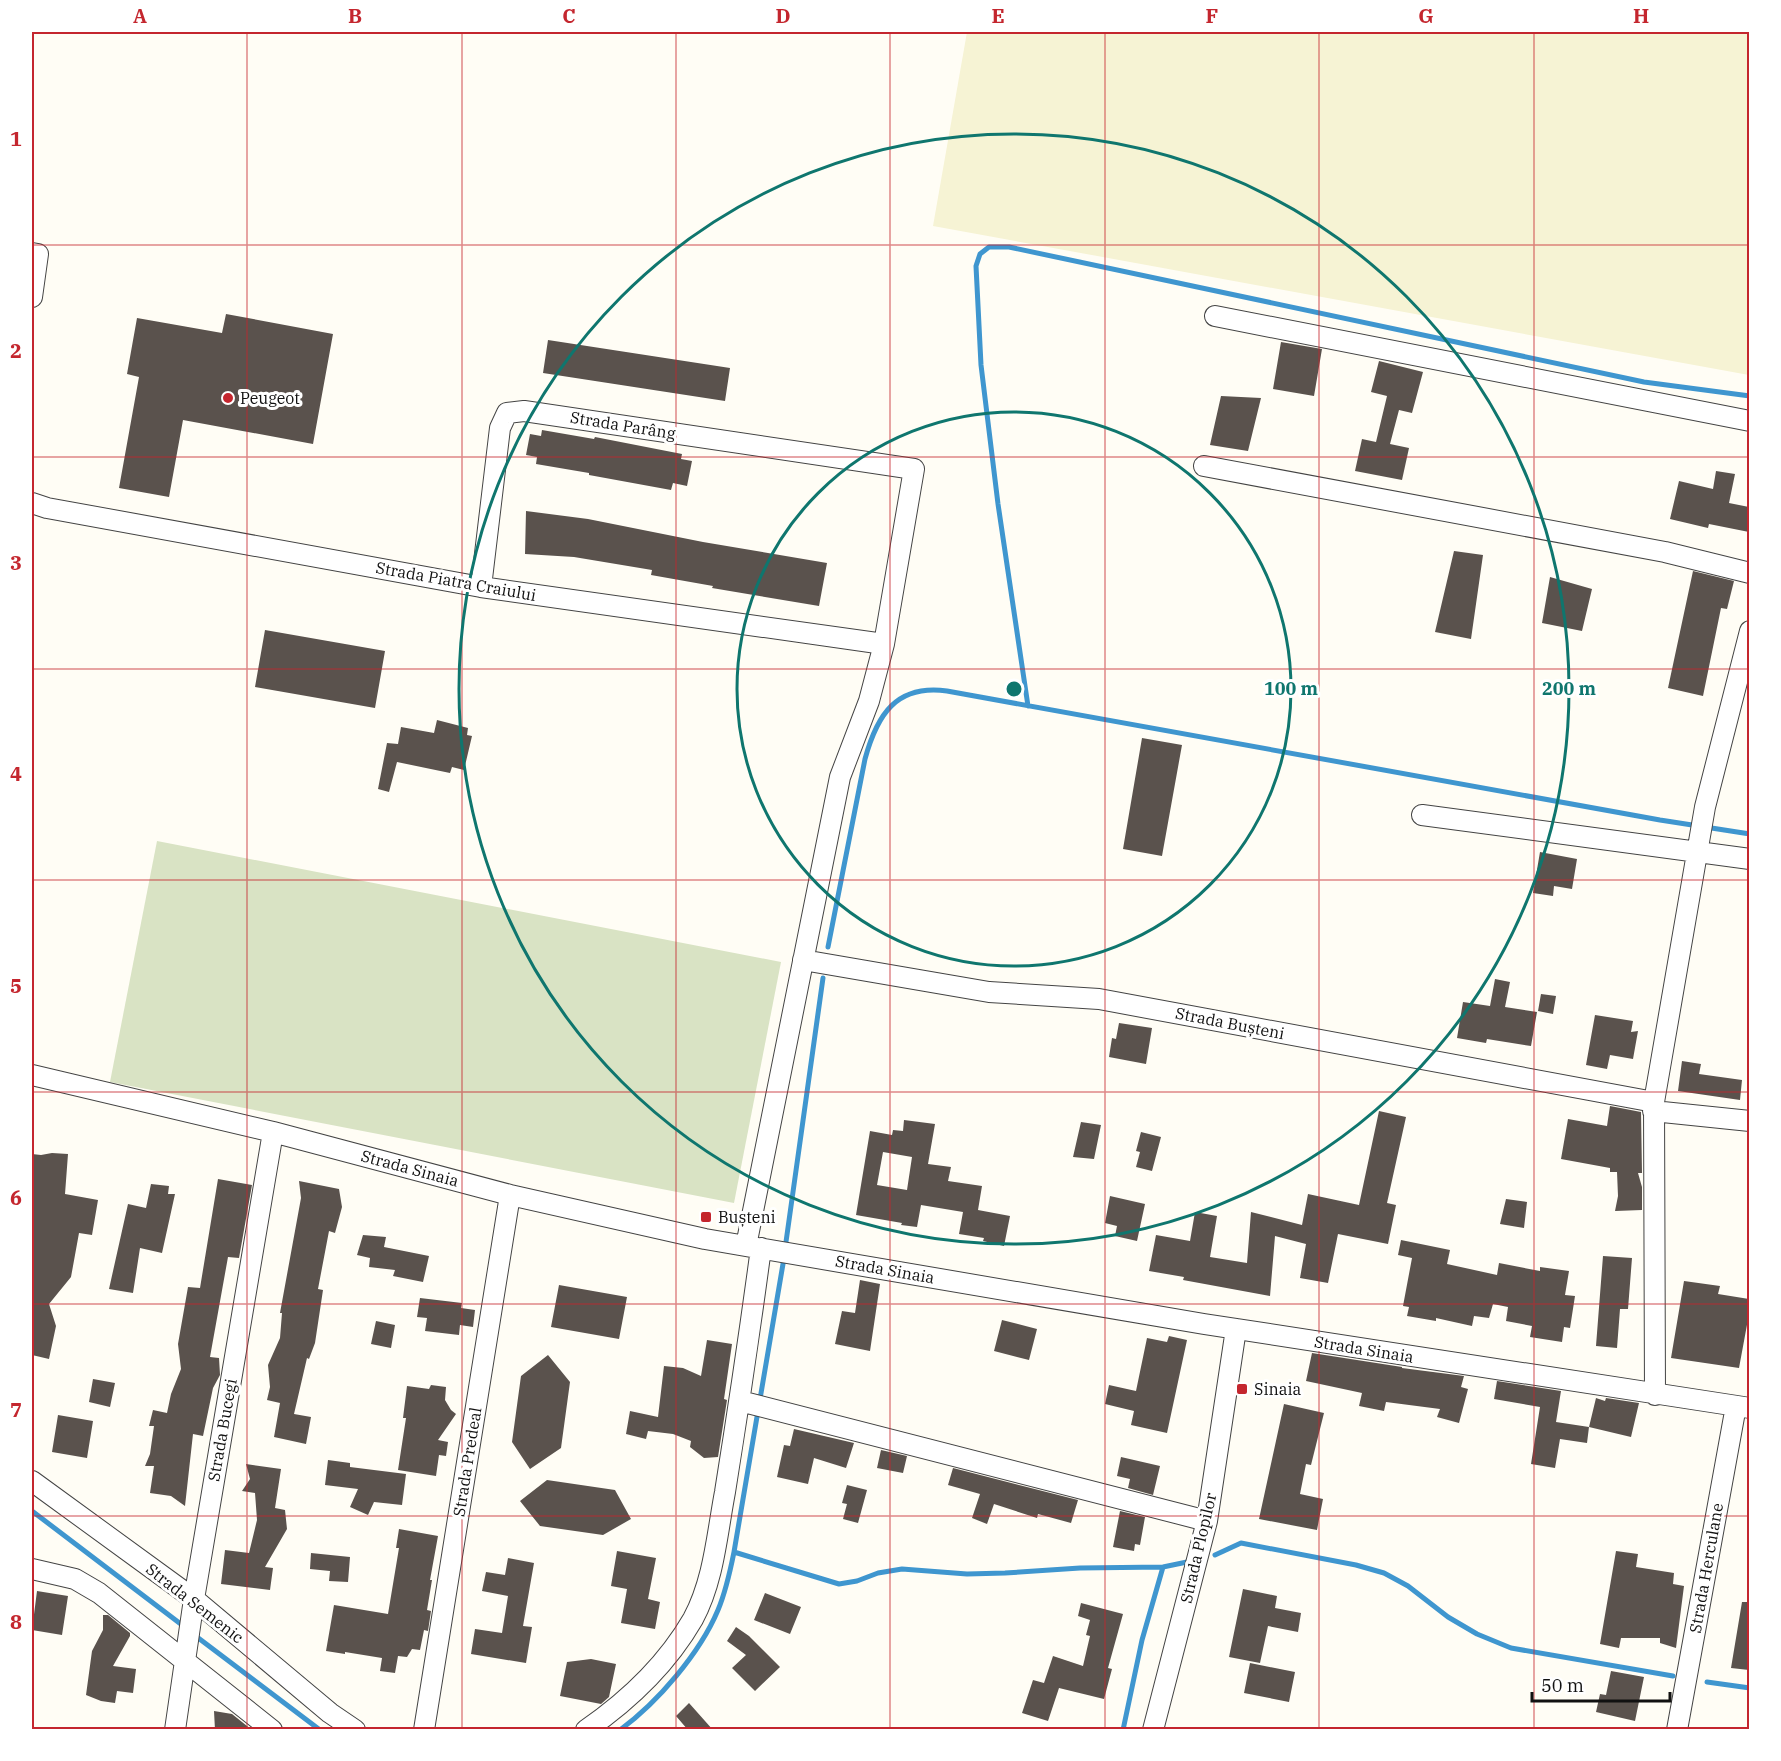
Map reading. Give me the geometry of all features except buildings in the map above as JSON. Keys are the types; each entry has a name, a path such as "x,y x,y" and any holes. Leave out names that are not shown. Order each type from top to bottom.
{"street":[{"path":"32,253 38,254 32,297"},
{"path":"1215,316 1749,421"},
{"name":"Strada Parâng","path":"481,587 500,428 507,413 524,411 914,469 884,644"},
{"path":"1204,466 1665,552 1749,573"},
{"name":"Strada Piatra Craiului","path":"32,503 481,587 884,644"},
{"path":"1654,1395 1654,1107 1705,807 1749,631"},
{"path":"587,1729 616,1709 672,1650 696,1612 708,1584 743,1402 761,1248 803,960 840,777 869,701 884,644"},
{"path":"1422,814 1698,848 1749,859"},
{"name":"Strada Bușteni","path":"803,960 989,992 1099,999 1654,1107 1749,1121"},
{"name":"Strada Sinaia","path":"32,1075 273,1132 510,1195 705,1239 1236,1329 1743,1407"},
{"name":"Strada Bucegi","path":"175,1730 194,1599 273,1132"},
{"name":"Strada Predeal","path":"424,1730 510,1195"},
{"name":"Strada Plopilor","path":"1153,1730 1208,1521 1236,1329"},
{"path":"743,1402 1208,1521"},
{"name":"Strada Herculane","path":"1677,1730 1743,1407"},
{"name":"Strada Semenic","path":"32,1481 194,1599 330,1713 355,1730"},
{"path":"32,1569 63,1575 88,1586 187,1653 272,1730"}],"shaded area":[{"path":"967,32 1749,32 1749,375 933,226"}],"green space":[{"path":"157,841 781,962 734,1203 110,1082"}],"waterway":[{"path":"1028,706 998,504 981,365 976,266 980,254 989,247 1009,247 1644,382 1750,396"},
{"path":"828,947 870,743 883,716 891,706 914,692 929,690 947,691 1660,820 1750,834"},
{"path":"785,1249 823,978"},
{"path":"734,1552 784,1258"},
{"path":"32,1511 186,1628"},
{"path":"1215,1555 1241,1543 1356,1565 1384,1573 1408,1586 1448,1617 1477,1634 1511,1648 1673,1676"},
{"path":"620,1730 663,1691 700,1643 721,1603 734,1552 839,1584 902,1569 967,1574 1080,1568 1163,1567 1187,1562"},
{"path":"1123,1730 1142,1640 1163,1567"},
{"path":"193,1634 320,1730"},
{"path":"1707,1682 1750,1688"}],"place":[{"name":"Peugeot","path":"228,398"},
{"name":"Bușteni","path":"706,1217"},
{"name":"Sinaia","path":"1242,1389"}]}
